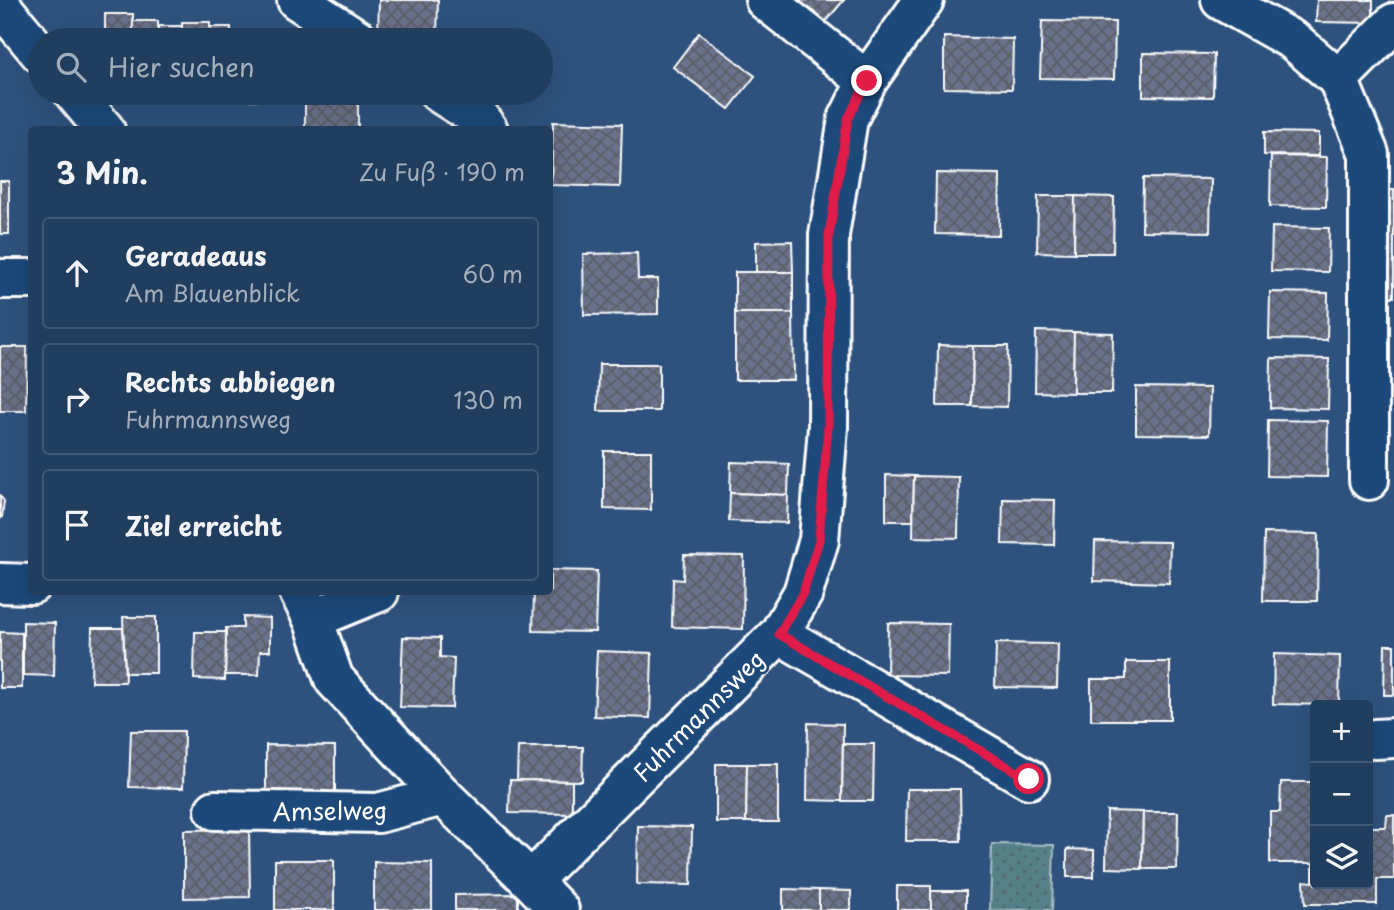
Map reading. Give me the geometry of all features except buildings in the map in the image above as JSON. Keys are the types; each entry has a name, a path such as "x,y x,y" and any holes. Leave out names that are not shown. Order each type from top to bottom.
{"street":[{"path":"297,0 340,28"},
{"path":"765,0 867,81"},
{"name":"Fuhrmannsweg","path":"531,881 779,634 803,593 819,540 828,427 829,235 848,119 867,81 924,0"},
{"path":"1221,0 1294,41 1338,79 1369,154 1369,480"},
{"path":"0,5 28,39"},
{"path":"1338,79 1394,23"},
{"path":"84,105 102,126"},
{"path":"458,105 480,119 485,126"},
{"path":"0,279 28,279"},
{"path":"0,583 28,584"},
{"path":"362,595 306,605 334,679 443,796 559,910"},
{"path":"779,634 1029,779"},
{"name":"Amselweg","path":"215,810 378,813 443,796"}],"green space":[{"path":"992,844 1054,845 1052,910 990,910"}],"route":[{"path":"867,81 848,119 829,235 828,427 819,540 803,593 779,634 1029,779"}]}
